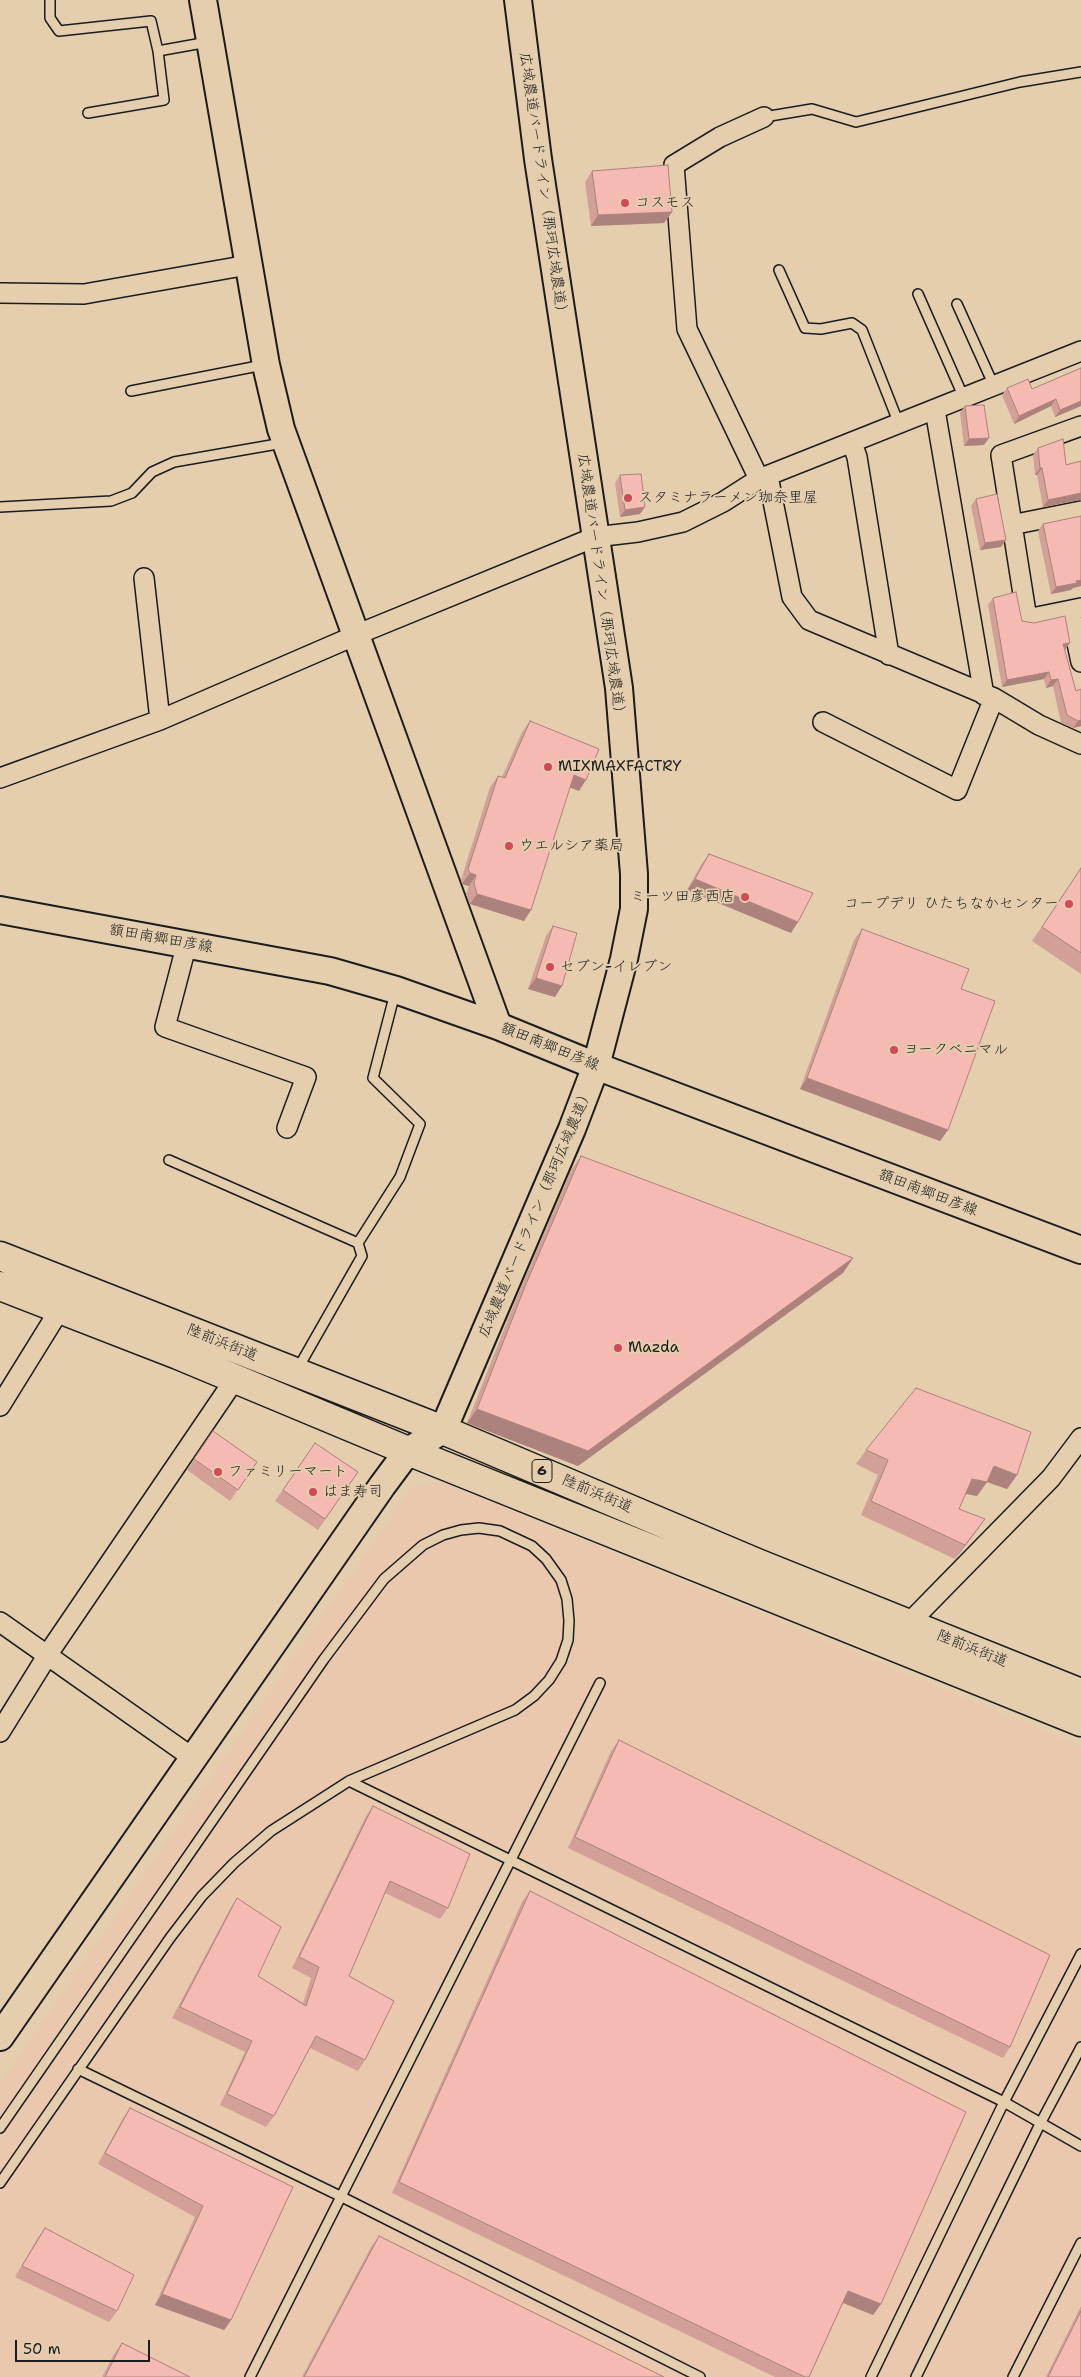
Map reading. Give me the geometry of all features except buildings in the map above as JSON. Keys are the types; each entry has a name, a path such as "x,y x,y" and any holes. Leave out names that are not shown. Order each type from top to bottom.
{"highway":[{"name":"陸前浜街道","path":"0,1256 444,1430 757,1562 1081,1693"},
{"name":"陸前浜街道","path":"0,1286 235,1378 408,1451 1081,1722"}],"street":[{"path":"203,0 266,365 285,443 498,1026"},
{"name":"広域農道バードライン（那珂広域農道）","path":"444,1430 569,1137 596,1066 624,959 634,900 619,688 539,168 518,0"},
{"path":"764,117 720,137 674,165 687,329 764,478 792,597 808,620 989,696 1039,725 1081,744"},
{"path":"0,292 84,294 248,265"},
{"path":"0,778 160,720 368,630 595,537 638,532 683,522 723,502 764,478 1081,351"},
{"path":"823,722 957,790 989,696 935,410"},
{"path":"1081,426 1000,455 1027,619 1076,609 1081,662"},
{"path":"852,443 857,457 889,655"},
{"path":"1012,525 1081,510"},
{"path":"144,578 160,720"},
{"name":"額田南郷田彦線","path":"0,910 330,971 396,990 498,1026 596,1066 1081,1250"},
{"path":"187,944 165,1027 306,1078 287,1128"},
{"path":"0,1406 61,1310 74,1284"},
{"path":"0,1732 47,1656 235,1378"},
{"path":"0,2037 408,1451 444,1430"},
{"path":"909,1623 1052,1478 1081,1438"},
{"path":"0,1622 194,1758"}],"lane":[{"path":"50,0 50,18 59,31 152,21 164,100 88,114"},
{"path":"158,51 210,41"},
{"path":"764,117 812,109 856,122 1020,82 1081,72"},
{"path":"779,270 805,328 821,329 852,323 862,330 899,424"},
{"path":"918,294 964,398"},
{"path":"957,304 994,386"},
{"path":"131,391 266,365"},
{"path":"0,507 111,501 132,493 152,472 174,462 285,443"},
{"path":"358,1243 400,1177 420,1124 373,1078 396,990"},
{"path":"169,1160 358,1243 362,1256 296,1372"},
{"path":"0,2128 290,1707 384,1579 423,1545 443,1535 461,1530 480,1528 500,1531 532,1546 546,1559 561,1580 567,1599 570,1621 568,1640 561,1661 549,1680 534,1696 515,1710 349,1781 271,1831 234,1863 202,1896 170,1938 0,2183"},
{"path":"250,2377 600,1683"},
{"path":"349,1781 1004,2102 1081,2146"},
{"path":"871,2377 1004,2102 1081,1954"},
{"path":"916,2377 1040,2124 1081,2047"},
{"path":"78,2069 342,2197 700,2377"},
{"path":"1013,2377 1081,2243"}],"shaded area":[{"path":"439,1481 1081,1746 1081,2377 0,2377 0,2084 412,1487"}],"place":[{"name":"コスモス","path":"625,203"},
{"name":"スタミナラーメン珈奈里屋","path":"628,498"},
{"name":"MIXMAXFACTRY","path":"548,767"},
{"name":"ウエルシア薬局","path":"509,846"},
{"name":"ミーツ田彦西店","path":"745,897"},
{"name":"コープデリ ひたちなかセンター","path":"1069,904"},
{"name":"セブン-イレブン","path":"550,967"},
{"name":"ヨークベニマル","path":"894,1050"},
{"name":"Mazda","path":"618,1348"},
{"name":"ファミリーマート","path":"218,1472"},
{"name":"はま寿司","path":"313,1492"}]}
